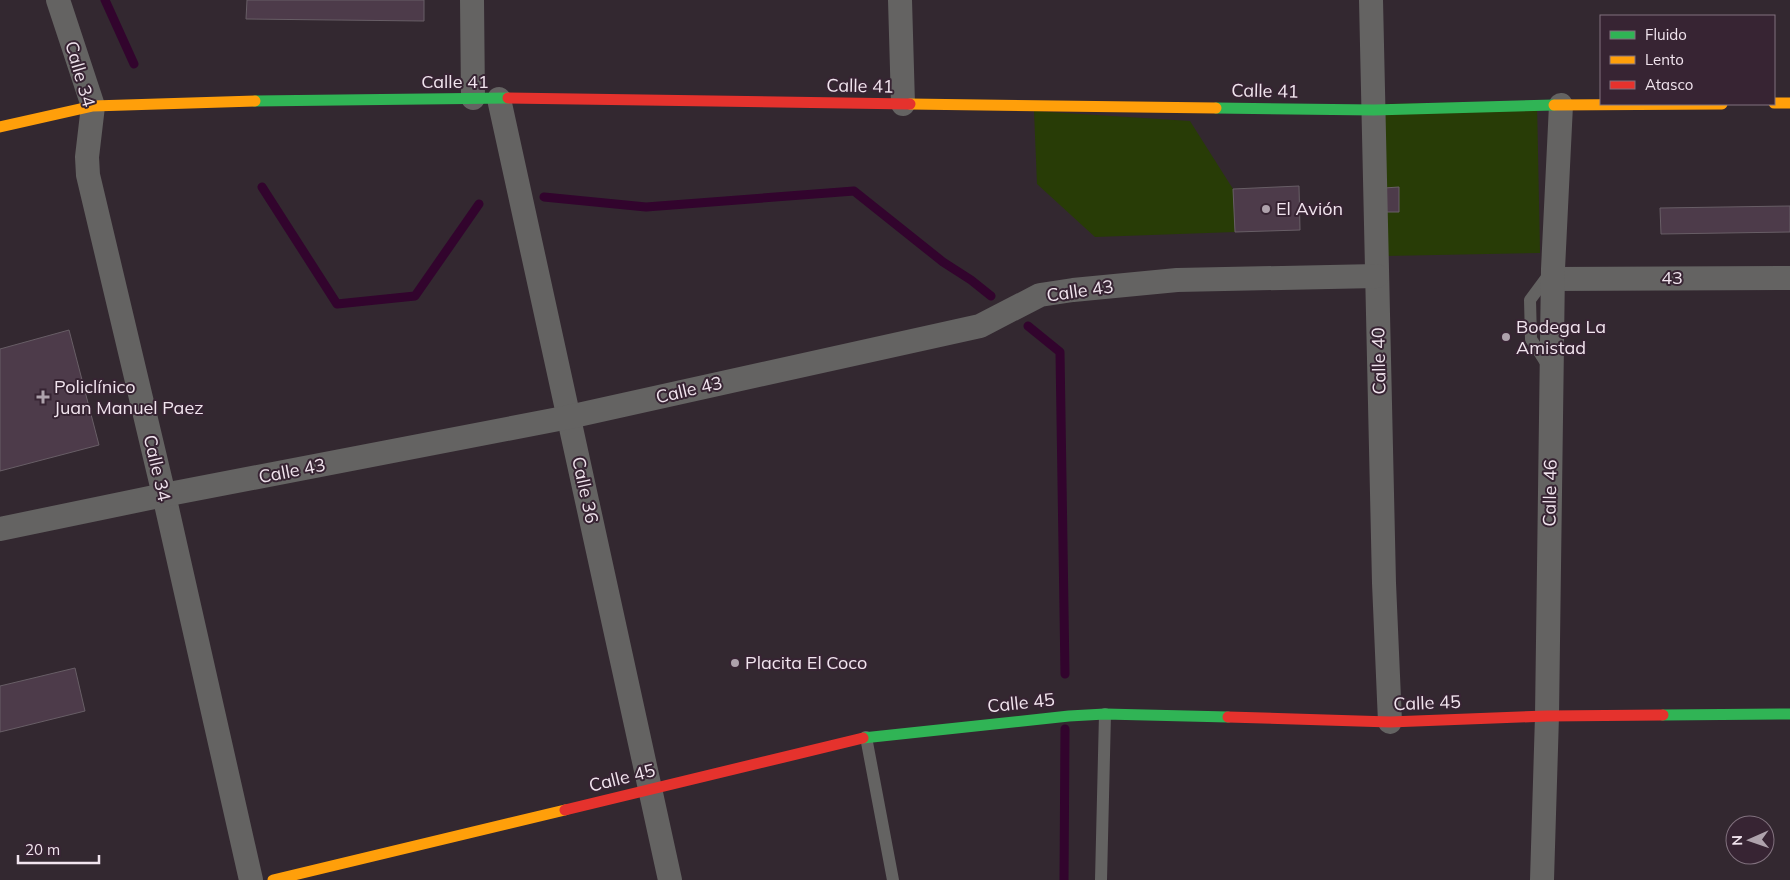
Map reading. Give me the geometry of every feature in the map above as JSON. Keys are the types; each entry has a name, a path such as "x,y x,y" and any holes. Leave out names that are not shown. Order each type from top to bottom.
{"main road":[{"name":"Calle 41","path":"0,127 93,106 473,98 1374,110 1600,105"},
{"path":"1775,103 1790,103"},
{"name":"Calle 45","path":"273,880 866,737 1105,714 1390,722 1547,716 1790,714"}],"street":[{"name":"Calle 34","path":"58,0 93,106 87,157 88,175 164,495 251,880"},
{"path":"472,0 473,98"},
{"path":"900,0 903,104"},
{"name":"Calle 40","path":"1371,0 1384,583 1390,722"},
{"name":"Calle 36","path":"498,99 670,880"},
{"name":"Calle 46","path":"1542,880 1547,716 1553,274 1561,105"},
{"name":"43","path":"1553,274 1790,278"},
{"name":"Calle 43","path":"0,529 164,495 569,417 980,326 1040,295 1177,280 1377,276"}],"lane":[{"path":"1101,880 1105,714"},
{"path":"866,737 893,880"}],"green space":[{"path":"1537,101 1540,253 1385,256 1382,104"},
{"path":"1034,111 1190,121 1233,189 1235,232 1095,237 1037,184"}],"building":[{"path":"247,0 424,0 424,21 246,19"},
{"name":"El Avión","path":"1299,186 1300,230 1235,232 1233,189"},
{"path":"1399,187 1399,212 1384,212 1384,188"},
{"path":"1790,206 1790,232 1661,234 1660,208"},
{"name":"Policlínico Juan Manuel Paez","path":"69,330 99,445 0,471 0,349"},
{"path":"75,668 85,711 0,732 0,686"}],"waterway":[{"path":"105,0 134,64"},
{"path":"262,187 337,304 415,296 479,204"},
{"path":"544,197 646,207 854,191 943,262 991,296"},
{"path":"1028,326 1060,352 1065,674"},
{"path":"1064,880 1065,729"}],"traffic: fast":[{"path":"255,101 508,98"},
{"path":"1216,108 1374,110 1554,105"},
{"path":"863,738 1069,716 1105,714 1228,717"},
{"path":"1663,715 1790,714"}],"traffic: slow":[{"path":"0,127 93,106 255,101"},
{"path":"1775,103 1790,103"},
{"path":"910,104 1216,108"},
{"path":"1554,105 1600,105"},
{"path":"273,880 565,810"}],"traffic: jam":[{"path":"508,98 910,104"},
{"path":"1228,717 1390,722 1547,716 1663,715"},
{"path":"565,810 863,738"}],"place":[{"name":"El Avión","path":"1266,209"},
{"name":"Bodega La Amistad","path":"1506,337"},
{"name":"Policlínico Juan Manuel Paez","path":"43,397"},
{"name":"Placita El Coco","path":"735,663"}]}
